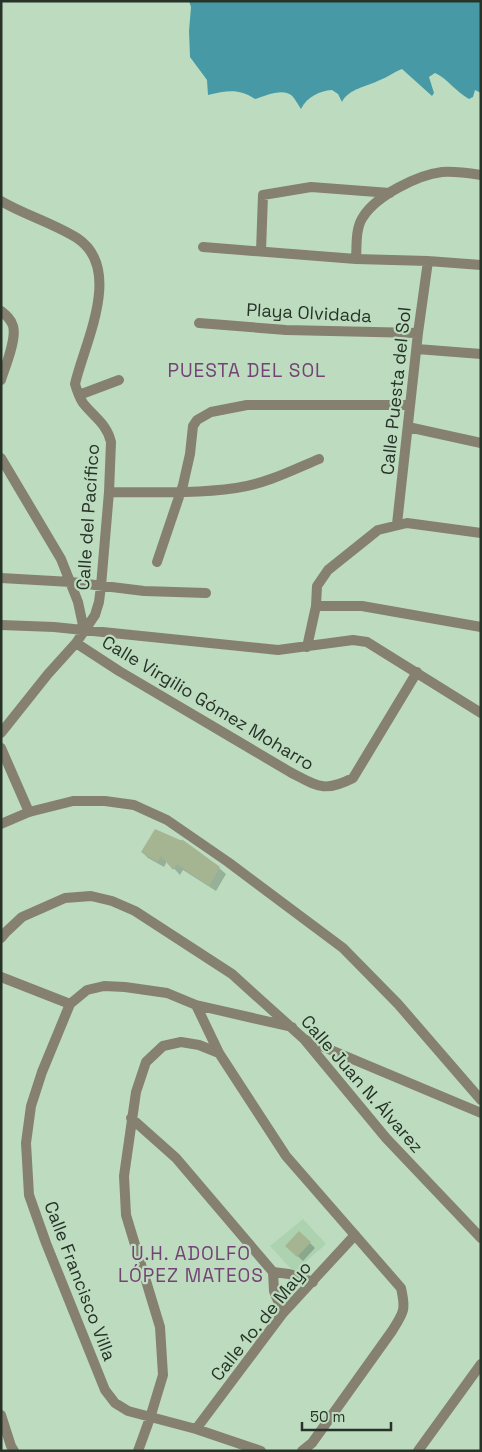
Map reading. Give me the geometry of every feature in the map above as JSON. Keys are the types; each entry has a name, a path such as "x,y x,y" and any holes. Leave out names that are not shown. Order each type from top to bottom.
{"street":[{"path":"356,259 358,232 362,218 373,204 421,177 442,172 481,175"},
{"path":"261,251 263,195 312,187 390,193"},
{"path":"1,201 77,238 88,248 95,260 98,277 97,312 75,384 79,395 119,380"},
{"path":"203,247 356,259 481,265"},
{"name":"Calle Puesta del Sol","path":"398,524 418,333 428,261"},
{"path":"1,311 14,326 14,336 1,380"},
{"name":"Playa Olvidada","path":"199,323 286,330 418,333"},
{"path":"417,348 481,354"},
{"name":"Calle del Pacífico","path":"1,733 48,674 76,643 95,615 99,602 109,492 111,442 110,434 105,425 84,404 79,395"},
{"path":"157,562 182,488 190,454 193,426 197,420 211,412 247,405 410,405"},
{"path":"408,427 481,443"},
{"path":"1,458 61,559 78,602 84,630"},
{"path":"109,492 182,488 237,488 264,482 319,459"},
{"path":"307,647 316,606 317,586 328,570 378,530 407,523 481,533"},
{"path":"1,578 71,582 144,591 206,593"},
{"path":"316,606 362,606 481,627"},
{"path":"1,625 84,630 278,650 353,640 367,642 481,713"},
{"name":"Calle Virgilio Gómez Moharro","path":"76,643 119,671 316,785 327,787 342,784 353,778 417,672"},
{"path":"1,748 30,812"},
{"path":"1,824 30,812 72,801 105,801 134,805 167,820 236,868 343,948 398,1004 481,1100"},
{"name":"Calle Juan N. Álvarez","path":"1,938 22,917 65,898 91,896 112,901 135,911 232,974 292,1027 386,1138 481,1238"},
{"path":"1,977 70,1004 88,990 104,986 125,987 167,993 196,1005 292,1027"},
{"name":"Calle Francisco Villa","path":"70,1004 42,1072 31,1106 26,1143 29,1195 46,1243 105,1390 115,1403 128,1411 196,1429 261,1451"},
{"path":"196,1005 219,1053 286,1156 401,1288 404,1302 403,1313 312,1443 302,1451"},
{"path":"304,1039 481,1114"},
{"path":"138,1451 163,1375 160,1327 126,1215 124,1176 136,1092 146,1062 163,1046 181,1042 199,1045 219,1053"},
{"path":"131,1118 176,1158 273,1272 274,1291 284,1314"},
{"name":"Calle 1o. de Mayo","path":"196,1429 284,1314 355,1235"},
{"path":"273,1272 290,1274 313,1282"},
{"path":"418,1451 481,1364"},
{"path":"1,1415 14,1451"}],"shaded area":[{"path":"303,1219 326,1244 294,1272 270,1246"}],"water":[{"path":"189,1 481,1 481,93 475,90 473,97 469,99 435,73 429,77 434,93 432,96 402,69 353,91 342,102 338,94 332,90 318,93 310,98 301,109 292,96 283,92 255,99 243,93 232,91 208,95 207,80 190,57 189,31 191,7"}],"building":[{"path":"155,829 183,840 220,867 209,886 177,864 173,870 161,856 157,862 141,852"},
{"path":"299,1231 311,1242 297,1257 285,1246"}],"district":[{"name":"PUESTA DEL SOL","path":"247,370"},
{"name":"U.H. ADOLFO LÓPEZ MATEOS","path":"191,1264"}]}
